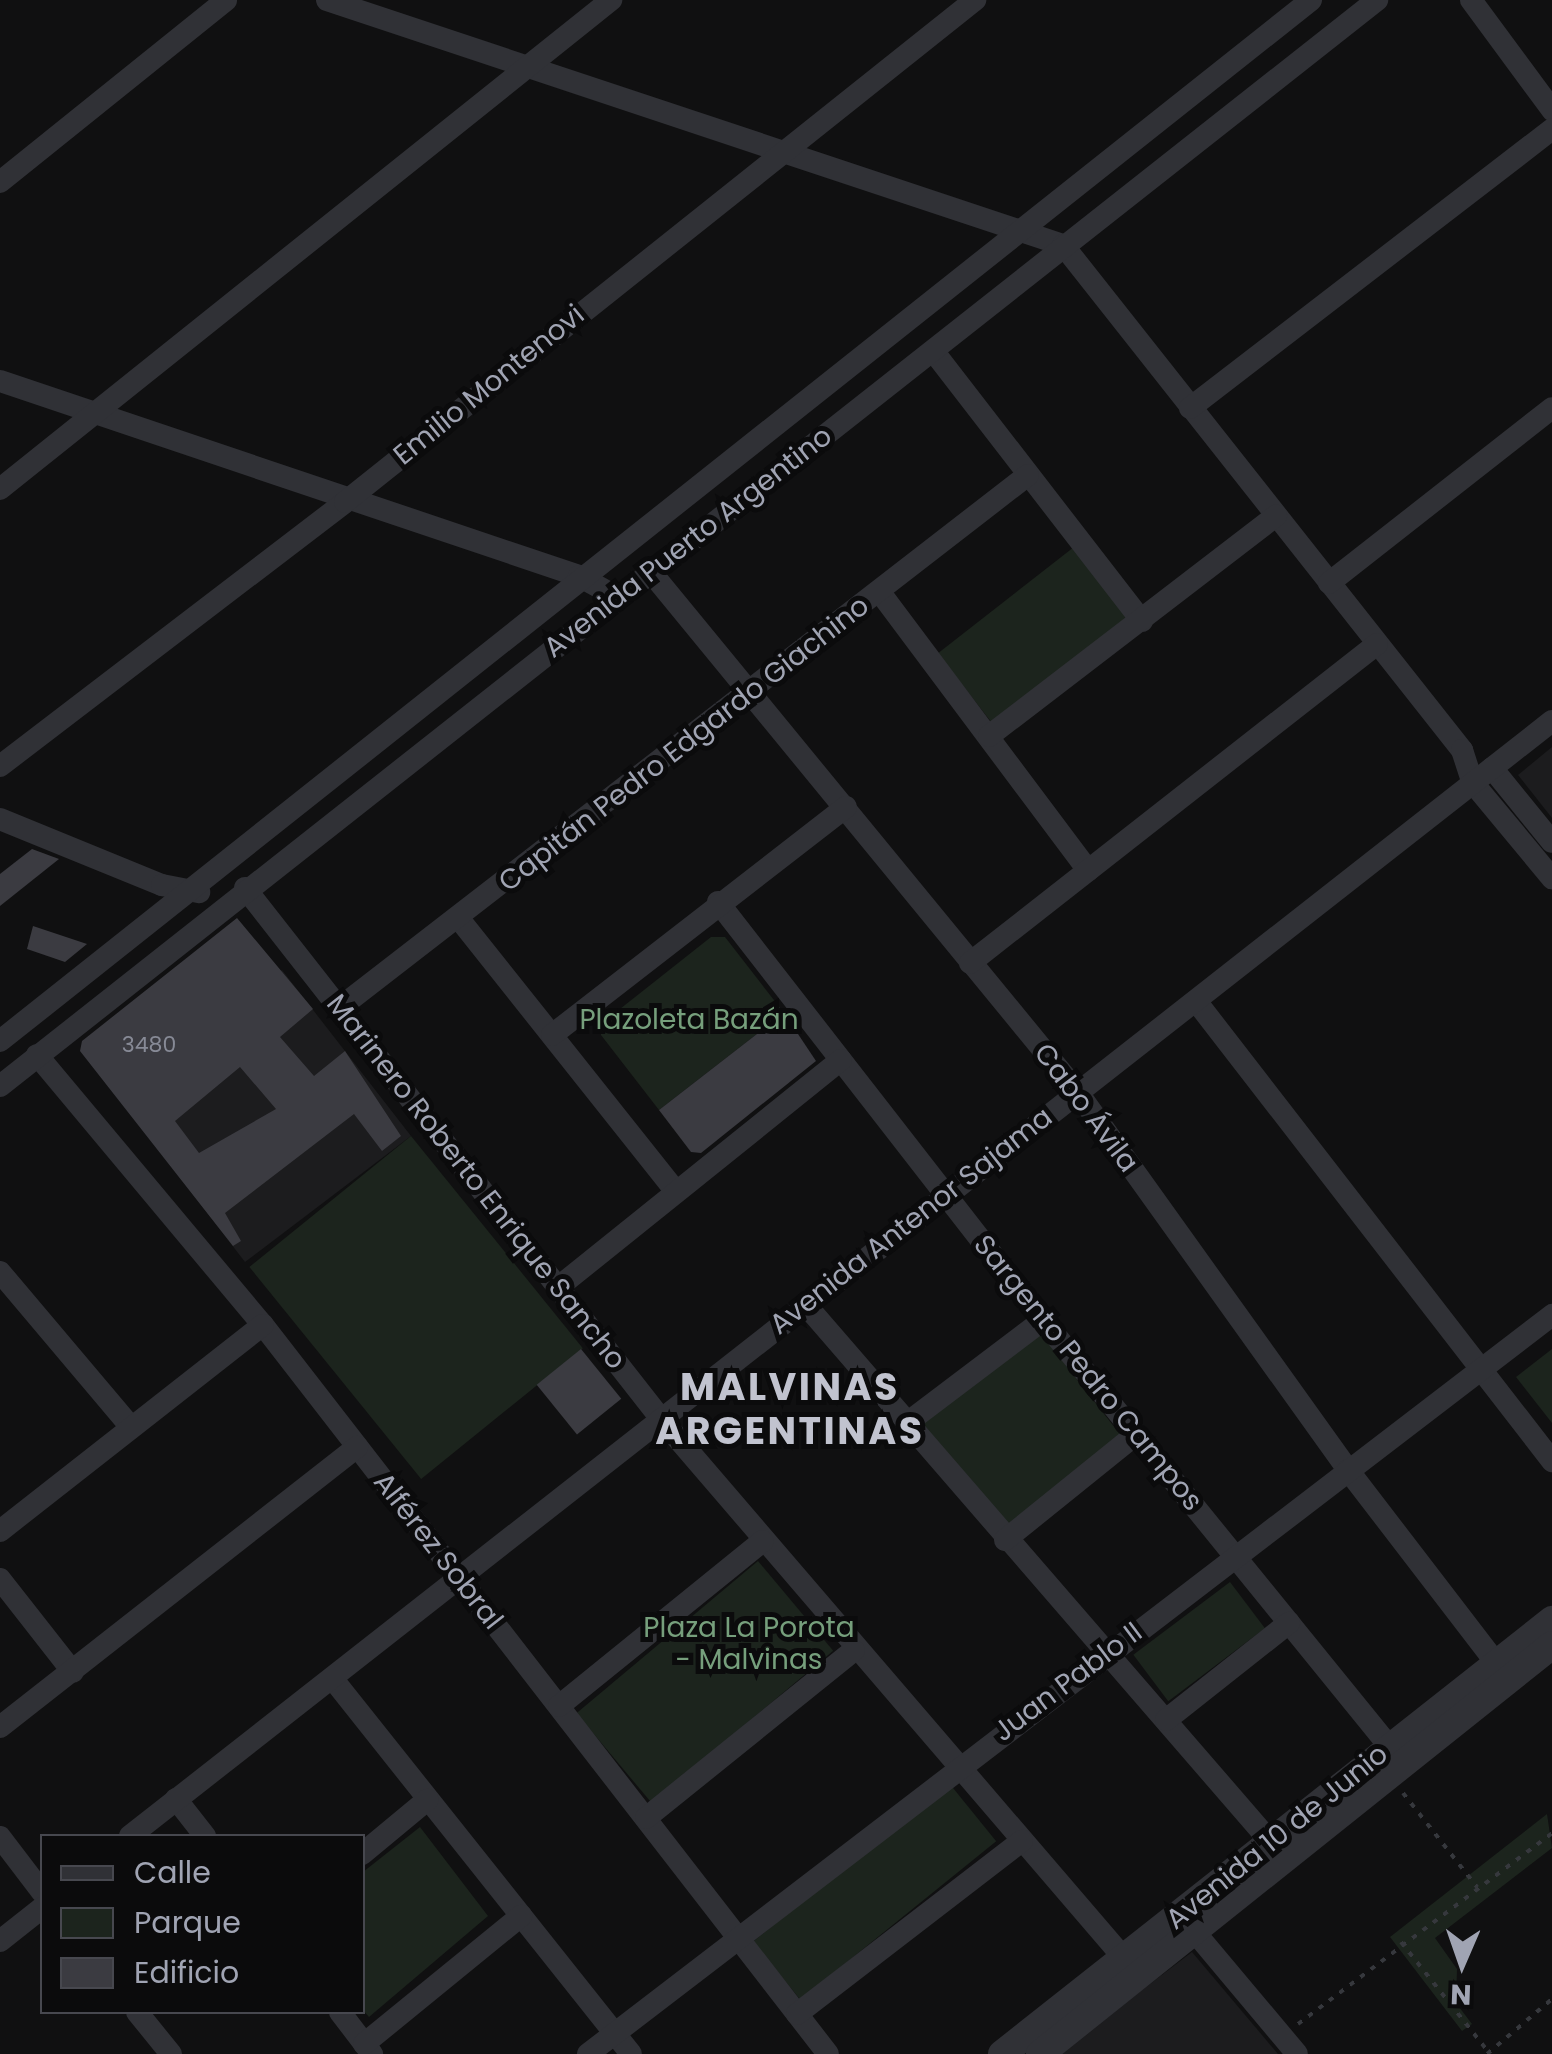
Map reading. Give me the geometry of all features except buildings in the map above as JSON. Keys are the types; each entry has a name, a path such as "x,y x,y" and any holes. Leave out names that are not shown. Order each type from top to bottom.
{"street":[{"path":"0,182 226,0"},
{"path":"327,0 520,68 779,150 1020,235 1063,245 1462,750 1473,783 1552,878"},
{"path":"0,489 520,68 611,0"},
{"name":"Emilio Montenovi","path":"0,766 344,502 779,150 975,0"},
{"name":"Avenida Puerto Argentino","path":"0,1041 1020,235 1311,0"},
{"name":"Avenida Puerto Argentino","path":"0,1086 246,888 934,352 1063,245 1376,0"},
{"path":"1472,0 1552,110"},
{"path":"1190,408 1552,129"},
{"path":"934,352 1142,621"},
{"path":"0,381 344,502 584,579 617,597"},
{"path":"1330,584 1552,408"},
{"name":"Capitán Pedro Edgardo Giachino","path":"338,1009 460,920 746,690 1028,475"},
{"path":"990,736 1276,516"},
{"name":"Cabo Ávila","path":"650,571 1076,1090 1348,1470 1497,1664"},
{"path":"879,592 1088,870"},
{"path":"970,963 1377,644"},
{"name":"Avenida Antenor Sajama","path":"132,1834 1552,720"},
{"path":"1492,768 1552,842"},
{"path":"552,1036 718,902 846,808"},
{"path":"0,818 206,894 217,912"},
{"name":"Marinero Roberto Enrique Sancho","path":"246,888 662,1420 854,1650 1132,1967"},
{"name":"Sargento Pedro Campos","path":"718,902 1044,1320 1290,1623 1389,1760"},
{"path":"460,920 676,1192"},
{"path":"1196,1001 1552,1460"},
{"name":"Alférez Sobral","path":"37,1056 263,1325 828,2054"},
{"path":"561,1286 842,1060"},
{"path":"2,1280 130,1426"},
{"path":"805,1304 1005,1540 1269,1840"},
{"name":"Juan Pablo II","path":"588,2054 958,1766 1552,1315"},
{"path":"907,1423 1044,1320"},
{"path":"0,1531 263,1325"},
{"path":"1005,1540 1136,1435"},
{"path":"0,1728 356,1447"},
{"path":"559,1706 762,1541"},
{"path":"0,1579 73,1672"},
{"name":"Avenida 10 de Junio","path":"1002,2054 1132,1967 1188,1923 1389,1760 1552,1620"},
{"path":"1166,1720 1290,1623"},
{"name":"Avenida 10 de Junio","path":"1188,1923 1269,1840 1552,1645"},
{"path":"646,1818 854,1650"},
{"path":"332,1678 632,2054"},
{"path":"176,1799 203,1834"},
{"path":"365,1852 427,1800"},
{"path":"0,1838 40,1889"},
{"path":"797,2014 1022,1841"},
{"path":"0,1941 40,1910"},
{"path":"342,2014 368,2049 521,1916"},
{"path":"1188,1923 1290,2045"},
{"name":"Avenida 10 de Junio","path":"1040,2054 1132,1967"},
{"path":"139,2014 171,2054"}],"path":[{"path":"1389,1760 1477,1887"},
{"path":"1290,2045 1401,1942 1552,1833"},
{"path":"1401,1942 1489,2054 1552,1998"}],"shaded area":[{"path":"1552,747 1552,818 1518,775"},
{"path":"282,970 411,1136 245,1262 151,1140 205,1030"},
{"path":"1192,1952 1278,2054 1058,2054"}],"green space":[{"path":"1074,547 1128,616 992,723 938,654"},
{"name":"Plazoleta Bazán","path":"711,937 725,937 784,1013 659,1110 601,1035 601,1024"},
{"path":"411,1136 583,1348 421,1479 249,1267"},
{"path":"1040,1332 1122,1437 1003,1530 921,1425"},
{"path":"1552,1349 1552,1423 1516,1377"},
{"name":"Plaza La Porota - Malvinas","path":"758,1561 833,1651 652,1803 576,1713"},
{"path":"1230,1582 1265,1628 1168,1701 1133,1655"},
{"path":"949,1783 996,1841 800,2000 753,1942"},
{"path":"1547,1814 1552,1848 1435,1938 1457,1969 1456,2003 1472,2024 1462,2031 1390,1937"},
{"path":"420,1827 488,1916 369,2017 365,2012 365,1870"}],"district":[{"name":"MALVINAS ARGENTINAS","path":"790,1409"}]}
